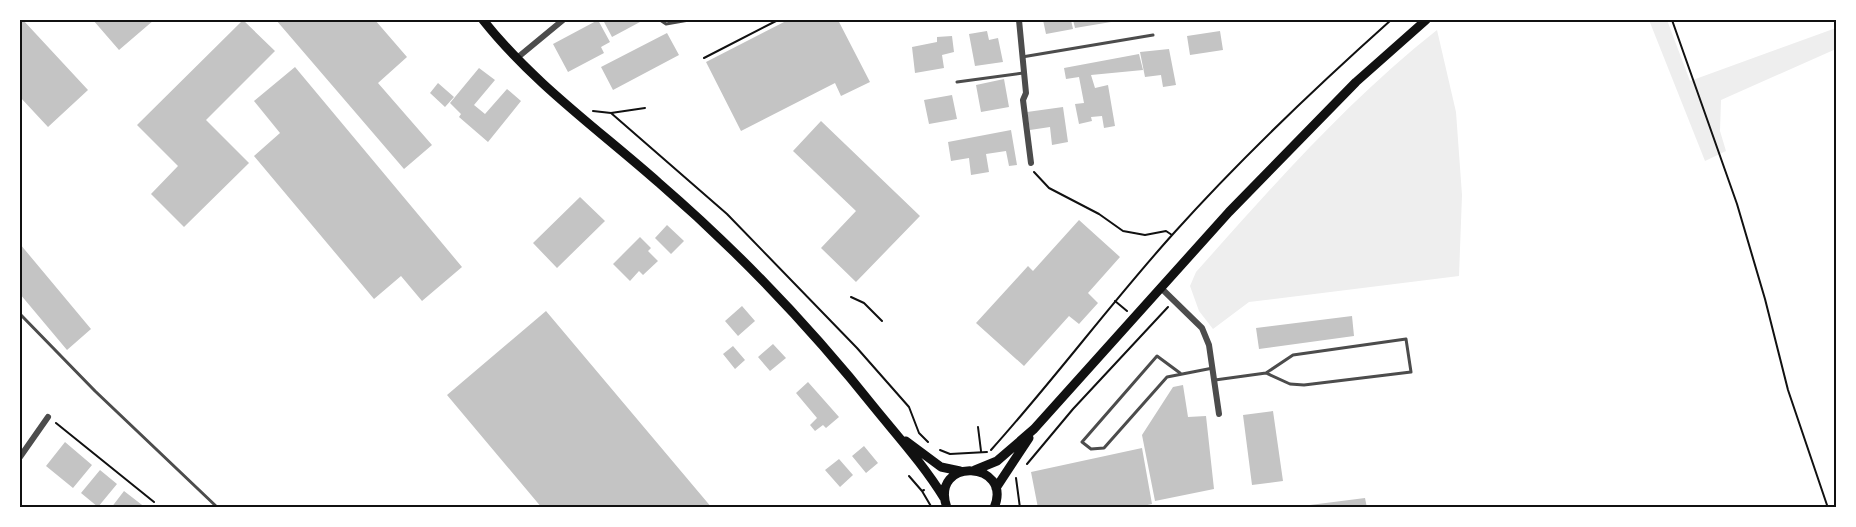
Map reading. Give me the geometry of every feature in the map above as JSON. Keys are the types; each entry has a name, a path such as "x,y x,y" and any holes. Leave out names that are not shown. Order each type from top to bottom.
{"main road":[{"path":"483,20 517,58 571,110 659,182 754,271 812,333 896,434 946,503"},
{"path":"896,434 941,467 960,471 975,470 997,461 1034,429 1160,287 1302,135 1356,82 1426,20"},
{"path":"994,507 996,488 1034,429"},
{"path":"975,470 988,476 996,488"},
{"path":"946,503 948,482 960,471"}],"street":[{"path":"517,58 563,20"},
{"path":"1019,20 1026,93 1023,100 1031,163"},
{"path":"1160,287 1202,328 1209,345 1219,414"},
{"path":"20,457 48,417"}],"lane":[{"path":"660,20 666,24 689,20"},
{"path":"1021,57 1153,35"},
{"path":"957,82 1024,73"},
{"path":"20,314 94,391 218,507"},
{"path":"1215,380 1266,373 1293,355 1406,339 1411,372 1304,385 1290,384 1266,373"},
{"path":"1180,373 1157,356 1082,442 1091,449 1104,448 1167,376 1213,368"}],"path":[{"path":"704,58 778,20"},
{"path":"988,453 1221,181 1391,20"},
{"path":"1672,20 1737,204 1766,299 1788,390 1828,507"},
{"path":"571,110 610,113 645,108"},
{"path":"610,113 727,214 872,364 909,407 919,433 932,446 950,454"},
{"path":"1031,163 1041,182 1123,231 1145,235 1166,231 1172,236"},
{"path":"851,297 864,303 882,321"},
{"path":"1023,469 1073,409 1174,300"},
{"path":"48,417 154,502"},
{"path":"978,427 981,451"},
{"path":"909,476 922,491"}],"shaded area":[{"path":"1649,20 1667,20 1690,81 1836,28 1836,49 1721,100 1720,131 1726,151 1705,161"},
{"path":"1437,30 1456,112 1462,195 1459,276 1249,302 1213,329 1199,311 1190,286 1196,272 1341,115"}],"building":[{"path":"20,20 23,20 88,90 48,127 20,97"},
{"path":"93,20 154,20 119,50"},
{"path":"243,20 275,51 206,120 249,163 184,227 151,194 178,166 137,125"},
{"path":"276,20 375,20 407,57 378,83 432,145 404,169"},
{"path":"598,20 610,42 601,47 604,53 568,72 553,44"},
{"path":"603,20 639,20 640,22 612,37"},
{"path":"788,20 838,20 870,82 841,96 835,83 741,131 706,62"},
{"path":"1043,20 1071,20 1073,29 1046,34"},
{"path":"1073,20 1117,20 1117,21 1075,28"},
{"path":"987,31 989,40 998,38 1003,62 975,66 969,34"},
{"path":"1220,31 1223,50 1190,55 1187,36"},
{"path":"667,33 679,55 613,90 601,67"},
{"path":"952,36 954,52 942,55 944,68 915,73 912,47 937,42 937,37"},
{"path":"1169,49 1176,85 1163,87 1161,75 1145,77 1140,52"},
{"path":"1139,54 1143,70 1091,75 1095,88 1108,85 1115,126 1104,128 1102,116 1091,117 1092,121 1079,124 1075,104 1084,103 1079,77 1066,79 1064,68"},
{"path":"295,67 462,267 422,301 401,276 374,299 254,156 280,133 254,101"},
{"path":"479,68 495,80 474,105 485,114 507,89 521,101 488,142 459,117 461,114 450,103"},
{"path":"1004,79 1009,107 981,112 976,85"},
{"path":"438,83 454,97 445,107 430,93"},
{"path":"952,95 957,119 929,124 924,100"},
{"path":"1063,107 1068,142 1052,145 1050,127 1030,130 1027,112"},
{"path":"821,121 920,216 856,282 821,248 856,211 793,151"},
{"path":"1011,130 1017,165 1009,166 1006,151 986,154 989,172 971,175 969,158 951,161 948,142"},
{"path":"580,197 605,221 557,268 533,243"},
{"path":"1079,220 1120,257 1088,293 1098,303 1079,324 1069,316 1024,366 976,323 1028,266 1033,271"},
{"path":"667,225 684,241 671,254 655,238"},
{"path":"640,237 651,248 648,251 658,261 643,275 639,271 630,281 613,264"},
{"path":"20,244 91,329 67,350 20,294"},
{"path":"742,306 755,321 738,336 725,321"},
{"path":"546,311 712,508 542,508 447,395"},
{"path":"1352,316 1354,336 1259,349 1256,328"},
{"path":"773,344 786,358 770,371 758,357"},
{"path":"733,346 745,360 735,369 723,354"},
{"path":"808,382 839,417 826,428 823,425 815,431 810,425 817,418 796,393"},
{"path":"1183,385 1188,417 1206,416 1214,489 1155,501 1142,435 1173,387"},
{"path":"1273,411 1283,481 1252,485 1243,415"},
{"path":"65,442 92,465 73,488 46,466"},
{"path":"864,446 878,463 866,473 852,456"},
{"path":"1142,448 1152,504 1134,508 1038,508 1031,472"},
{"path":"839,459 853,475 840,487 825,470"},
{"path":"100,470 117,484 98,507 81,493"},
{"path":"124,491 146,508 111,508"},
{"path":"1365,498 1367,508 1302,508 1302,506"}]}
